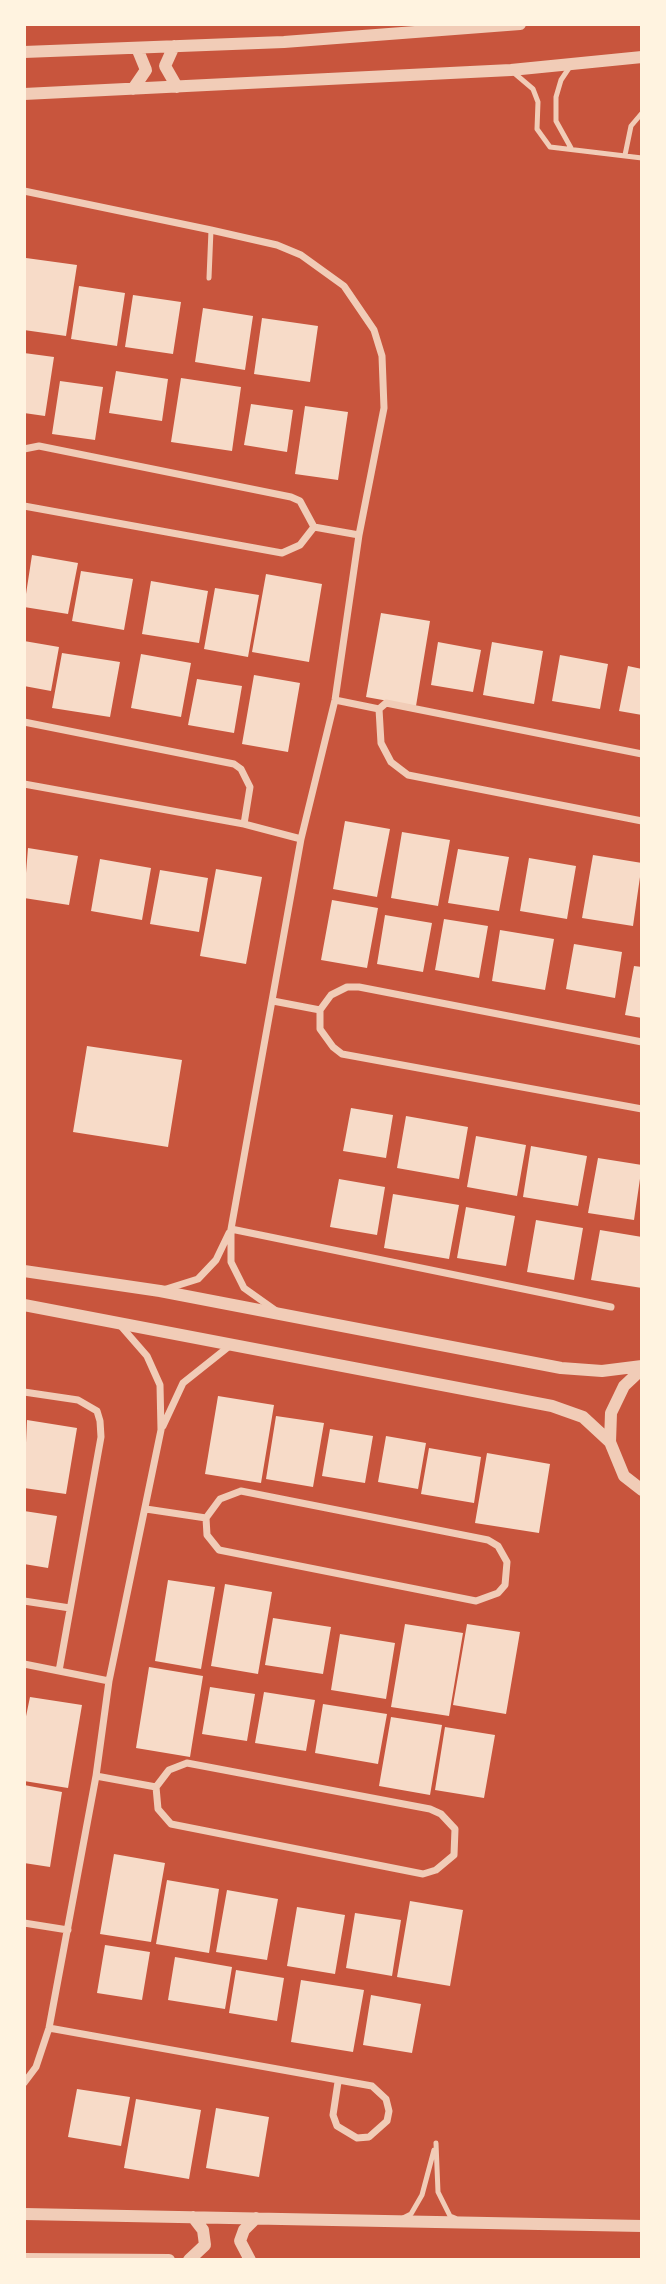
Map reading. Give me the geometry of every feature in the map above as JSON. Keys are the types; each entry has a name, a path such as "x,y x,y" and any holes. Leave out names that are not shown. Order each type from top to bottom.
{"street":[{"path":"24,52 174,46 520,24"},
{"path":"174,46 165,66 177,87"},
{"path":"133,89 146,70 137,48"},
{"path":"24,94 511,70 642,57"},
{"path":"24,191 277,246 324,269 344,286 374,330 385,382 384,408 359,535 335,700 301,838 231,1229 232,1262 244,1288 279,1312"},
{"path":"24,449 39,446 291,497 300,501 314,527"},
{"path":"24,506 282,553 300,545 314,527"},
{"path":"314,527 359,535"},
{"path":"335,700 379,709"},
{"path":"379,709 386,703 642,754"},
{"path":"379,709 381,743 391,762 408,775 642,821"},
{"path":"24,722 234,764 241,769 250,787 244,824"},
{"path":"24,784 244,824 301,838"},
{"path":"642,1042 359,986 347,987 331,995 320,1010 320,1029 333,1047 342,1054 642,1110"},
{"path":"273,1001 320,1010"},
{"path":"160,1291 198,1279 216,1260 231,1229"},
{"path":"231,1229 611,1307"},
{"path":"24,1271 279,1312 561,1368 602,1371 642,1368"},
{"path":"24,1305 115,1320 552,1406 583,1417 610,1442"},
{"path":"24,2083 36,2067 49,2028 96,1776 109,1681 161,1430 160,1385 147,1356 115,1320"},
{"path":"161,1430 183,1383 233,1343"},
{"path":"642,1368 624,1386 611,1413 610,1442 624,1476 642,1490"},
{"path":"24,1391 78,1400 97,1411 100,1422 101,1437 59,1671"},
{"path":"241,1491 488,1540 503,1552 508,1574 498,1594 476,1601 231,1554 219,1550 212,1543 207,1535 205,1518 220,1499 241,1491"},
{"path":"146,1509 205,1518"},
{"path":"24,1601 70,1608"},
{"path":"24,1664 109,1681"},
{"path":"187,1763 416,1806 440,1814 455,1829 457,1845 447,1863 424,1874 171,1824 158,1809 156,1787 174,1766 187,1763"},
{"path":"96,1776 156,1787"},
{"path":"24,1923 68,1930"},
{"path":"49,2028 372,2086 386,2099 387,2121 369,2137 356,2138 337,2126 333,2115 338,2082"},
{"path":"24,2214 642,2226"},
{"path":"188,2259 205,2245 203,2230 193,2217"},
{"path":"250,2259 240,2241 244,2230 256,2218"},
{"path":"24,2259 169,2259"}],"lane":[{"path":"571,65 561,80 556,97 556,121 571,148"},
{"path":"511,70 533,89 538,102 537,129 550,147 642,158"},
{"path":"625,155 631,126 642,113"},
{"path":"209,278 211,230"},
{"path":"397,2221 411,2214 422,2195 436,2143 438,2192 450,2216 465,2223"}],"building":[{"path":"26,258 77,265 66,336 24,330"},
{"path":"79,286 125,293 117,346 71,339"},
{"path":"133,295 181,302 173,354 125,347"},
{"path":"203,308 253,316 245,370 195,362"},
{"path":"262,318 318,326 310,382 254,374"},
{"path":"24,353 54,357 45,416 24,413"},
{"path":"116,371 168,379 162,421 109,413"},
{"path":"181,378 241,387 232,451 171,442"},
{"path":"60,381 103,387 95,440 52,434"},
{"path":"251,404 293,410 287,452 244,445"},
{"path":"305,406 348,412 338,480 295,474"},
{"path":"32,555 78,563 68,614 24,607"},
{"path":"81,571 133,579 124,630 72,621"},
{"path":"266,574 322,584 309,662 252,652"},
{"path":"151,581 208,591 199,643 142,634"},
{"path":"215,588 259,595 248,657 204,649"},
{"path":"381,613 430,621 416,706 366,697"},
{"path":"24,641 59,647 51,691 24,686"},
{"path":"438,642 481,650 473,692 431,685"},
{"path":"492,642 543,651 534,704 483,695"},
{"path":"62,653 120,662 110,717 52,708"},
{"path":"141,654 191,663 181,717 131,708"},
{"path":"560,655 608,664 600,709 552,701"},
{"path":"628,666 642,669 642,715 619,711"},
{"path":"254,675 300,683 288,752 242,744"},
{"path":"197,679 242,686 234,733 188,725"},
{"path":"345,821 390,829 377,897 333,889"},
{"path":"402,832 450,840 438,906 391,898"},
{"path":"28,848 78,856 69,905 24,898"},
{"path":"458,849 509,857 499,911 448,903"},
{"path":"593,855 642,863 633,926 582,918"},
{"path":"529,858 576,866 567,919 520,911"},
{"path":"100,859 151,868 142,920 91,911"},
{"path":"216,869 262,877 246,964 200,956"},
{"path":"160,870 208,878 199,932 150,924"},
{"path":"332,900 378,908 367,968 321,960"},
{"path":"385,915 432,923 423,972 377,964"},
{"path":"444,919 488,926 479,978 435,970"},
{"path":"500,930 554,939 545,990 492,981"},
{"path":"574,944 622,952 615,998 566,989"},
{"path":"634,966 642,967 642,1018 625,1015"},
{"path":"87,1046 182,1060 168,1147 73,1132"},
{"path":"351,1108 393,1115 386,1158 343,1151"},
{"path":"406,1116 468,1127 459,1179 397,1168"},
{"path":"476,1136 526,1145 517,1196 467,1187"},
{"path":"531,1146 587,1156 578,1206 523,1197"},
{"path":"598,1158 642,1165 634,1220 588,1213"},
{"path":"339,1179 385,1187 377,1235 330,1227"},
{"path":"393,1194 459,1205 449,1259 384,1248"},
{"path":"466,1207 515,1216 506,1266 457,1258"},
{"path":"536,1220 583,1228 574,1280 527,1272"},
{"path":"600,1230 642,1237 642,1288 591,1280"},
{"path":"218,1396 274,1405 261,1483 205,1474"},
{"path":"276,1416 324,1423 313,1487 266,1479"},
{"path":"27,1420 77,1428 66,1494 24,1488"},
{"path":"330,1429 373,1436 365,1483 322,1476"},
{"path":"386,1436 426,1443 418,1489 378,1482"},
{"path":"429,1448 481,1457 474,1503 421,1494"},
{"path":"487,1453 550,1464 539,1533 475,1523"},
{"path":"24,1511 57,1516 48,1568 24,1564"},
{"path":"168,1580 215,1587 201,1669 155,1661"},
{"path":"225,1584 272,1592 258,1674 211,1666"},
{"path":"273,1618 331,1627 323,1674 265,1665"},
{"path":"405,1624 463,1633 449,1716 391,1707"},
{"path":"467,1624 520,1632 506,1714 453,1705"},
{"path":"340,1634 395,1643 386,1699 331,1690"},
{"path":"149,1667 203,1676 190,1757 136,1748"},
{"path":"210,1687 255,1694 247,1741 202,1734"},
{"path":"264,1692 315,1700 306,1751 255,1743"},
{"path":"30,1697 82,1705 68,1788 24,1781 24,1726"},
{"path":"323,1704 387,1714 378,1764 315,1753"},
{"path":"391,1717 442,1725 430,1795 379,1786"},
{"path":"445,1727 495,1735 484,1798 435,1790"},
{"path":"24,1785 62,1792 50,1867 24,1863"},
{"path":"114,1854 165,1863 151,1942 100,1934"},
{"path":"167,1880 219,1889 209,1953 156,1944"},
{"path":"227,1890 278,1899 267,1960 216,1952"},
{"path":"410,1901 463,1910 450,1986 397,1977"},
{"path":"297,1907 345,1915 335,1974 287,1966"},
{"path":"355,1913 401,1920 392,1976 346,1968"},
{"path":"105,1945 150,1952 142,2000 97,1993"},
{"path":"175,1957 232,1967 225,2009 168,2000"},
{"path":"236,1970 284,1978 277,2021 229,2013"},
{"path":"301,1980 364,1990 353,2052 291,2042"},
{"path":"371,1995 421,2004 412,2053 363,2045"},
{"path":"77,2089 130,2097 121,2146 68,2137"},
{"path":"136,2099 201,2110 189,2179 124,2168"},
{"path":"216,2108 269,2117 259,2177 206,2168"}]}
